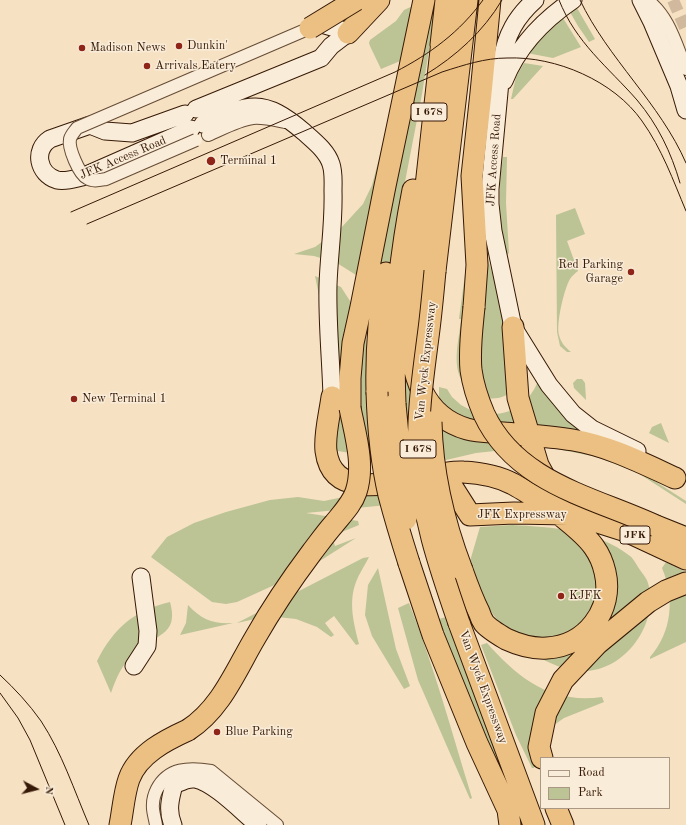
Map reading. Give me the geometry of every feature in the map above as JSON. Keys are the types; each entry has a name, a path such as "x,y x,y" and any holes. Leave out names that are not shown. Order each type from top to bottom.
{"highway":[{"path":"318,27 355,0"},
{"path":"348,33 378,0"},
{"path":"120,825 130,777 137,765 156,747 194,726 211,712 279,597 348,506 356,493 359,480 359,460 350,408 350,378 353,342 362,307 424,0"},
{"name":"Van Wyck Expressway","path":"446,0 443,32 434,86 403,245 397,299 394,354 395,404 409,563 433,635 509,817"},
{"name":"Van Wyck Expressway","path":"467,0 419,422 418,437 420,472 430,536 440,568 534,825"},
{"path":"490,0 482,93 472,176 477,264 470,345 472,379 479,402 486,418 502,443 523,464 547,480 686,538"},
{"path":"443,32 410,331 414,368 422,393 428,403 442,416 454,424 466,429 483,432 557,437 587,443 618,452 682,482"},
{"path":"409,563 393,510 380,447 376,371 379,321 392,244 401,216 413,191"},
{"path":"428,338 431,432 438,486 446,521 471,596 484,623 503,637 515,643 531,647 547,648 562,646 575,640 586,632 602,613 606,598 607,580 603,564 595,547 554,495 538,465 518,398 513,327"},
{"path":"332,397 326,451 329,462 334,471 343,479 361,484 381,485 461,471 486,474 512,483 535,497 569,513"},
{"name":"JFK Expressway","path":"444,474 470,515 569,513 626,531 686,559"},
{"path":"542,757 539,747 546,713 563,680 597,644 648,602 666,591 686,582"},
{"path":"556,809 563,825"}],"street":[{"name":"JFK Access Road","path":"513,327 495,240 490,204 490,189 503,51 508,36 516,21 535,0"},
{"path":"499,92 513,62 531,36 546,20 573,0"},
{"path":"641,0 679,86 686,110"},
{"path":"647,0 663,16 686,69"},
{"path":"297,127 274,120 255,118 197,125 106,179 98,181 88,179 81,172 70,146 70,137 77,128 318,27 339,28 348,33"},
{"path":"90,125 209,76 318,27"},
{"name":"JFK Access Road","path":"332,397 328,284 333,202 333,174 331,164 325,153 284,116 272,110 260,107 246,107 231,111 82,177 67,180 58,180 46,174 41,167 39,160 41,148 45,142 90,125 105,131 132,133 197,125 321,58 331,46 348,33"},
{"path":"513,327 549,385 556,392 566,407 580,420 592,429 643,454 682,482"},
{"path":"134,666 147,646 148,631 141,577"},
{"path":"462,630 470,673 526,825"},
{"path":"156,825 152,804 155,793 162,780 171,774 185,769 198,768 210,770 277,825"},
{"path":"164,825 165,799 174,785 189,779 194,779 205,783 221,794 258,825"},
{"path":"173,825 170,812 170,800 174,785"}],"green space":[{"path":"432,0 436,0 435,12 422,94 396,228 386,310 356,275 337,263 314,256 294,254 315,247 341,228 363,204 372,185 382,147 385,142"},
{"path":"415,5 405,59 381,69 370,46 370,40 396,21 404,10"},
{"path":"577,8 595,39 589,42 570,12"},
{"path":"563,18 581,47 553,58 527,53 544,34"},
{"path":"524,63 543,66 513,99 511,99 516,77"},
{"path":"503,157 507,157 506,203 509,253 507,255 505,254 500,206 500,182"},
{"path":"575,208 585,234 567,241 578,271 570,279 563,298 560,315 558,330 561,340 571,352 567,352 560,346 557,332 556,215"},
{"path":"469,244 466,387 458,372 457,346"},
{"path":"486,253 496,285 527,365 523,376 512,391 499,398 483,398 477,374"},
{"path":"315,276 341,287 350,301 366,334 368,389 400,343 409,386 415,400 442,427 553,444 597,453 639,471 686,501 686,504 638,473 597,457 552,448 532,447 476,453 446,460 409,463 332,450 339,392"},
{"path":"577,379 582,379 585,383 586,400 574,388 573,383"},
{"path":"538,381 563,416 583,433 496,425 490,414 506,412 519,406 530,395"},
{"path":"439,387 447,389 452,397 461,405 474,412 481,426 439,406"},
{"path":"661,423 669,443 649,433 652,427"},
{"path":"358,494 397,495 387,505 306,513 358,521 359,525 332,536 335,546 356,538 315,564 281,582 237,602 226,604 212,602 151,557 167,537 194,523 226,512 270,500 298,497 324,501"},
{"path":"512,525 543,527 589,535 617,547 631,557 647,581 650,599 649,614 635,643 624,655 611,664 597,669 581,671 557,666 524,647 498,621 485,602 468,568 480,527"},
{"path":"369,557 356,582 352,598 355,629 359,644 356,645 334,616 325,623 334,635 331,637 317,627 296,619 268,616 237,623 363,558"},
{"path":"666,562 686,572 686,642 650,659 663,637 669,614 669,591 662,568"},
{"path":"378,568 396,649 410,686 404,689 372,636 365,615 368,585"},
{"path":"170,602 172,614 168,629 140,648 129,658 120,672 111,693 97,661 110,639 126,622 135,616 145,610"},
{"path":"409,603 427,651 472,798 470,799 418,680 398,608"},
{"path":"188,605 203,618 208,620 220,623 233,623 180,635 186,623"},
{"path":"449,616 530,825 522,825 459,674 439,619"},
{"path":"487,643 511,668 537,686 567,697 602,697 604,702 564,718 547,730 534,768 532,768 516,735 481,645"}],"tunnel":[{"path":"673,0 686,30"}],"tram line":[{"path":"71,212 395,72 420,58 444,41 474,12 483,0"},
{"path":"425,75 447,60 468,42 495,12 502,0"},
{"path":"559,0 574,29 584,42 645,109 663,139 680,183"},
{"path":"580,0 605,42 662,121 675,141 686,163"},
{"path":"87,224 442,72 466,64 499,58 526,58 545,61 582,74 600,83 616,94 630,107 649,132 667,165 686,211"},
{"path":"0,675 27,703 41,721 55,746 89,825"},
{"path":"0,693 18,718 30,740 65,825"}],"place":[{"name":"Dunkin'","path":"179,46"},
{"name":"Madison News","path":"82,48"},
{"name":"Arrivals Eatery","path":"147,66"},
{"name":"Terminal 1","path":"211,161"},
{"name":"Red Parking Garage","path":"631,272"},
{"name":"New Terminal 1","path":"74,399"},
{"name":"KJFK","path":"561,596"},
{"name":"Blue Parking","path":"217,732"}]}
